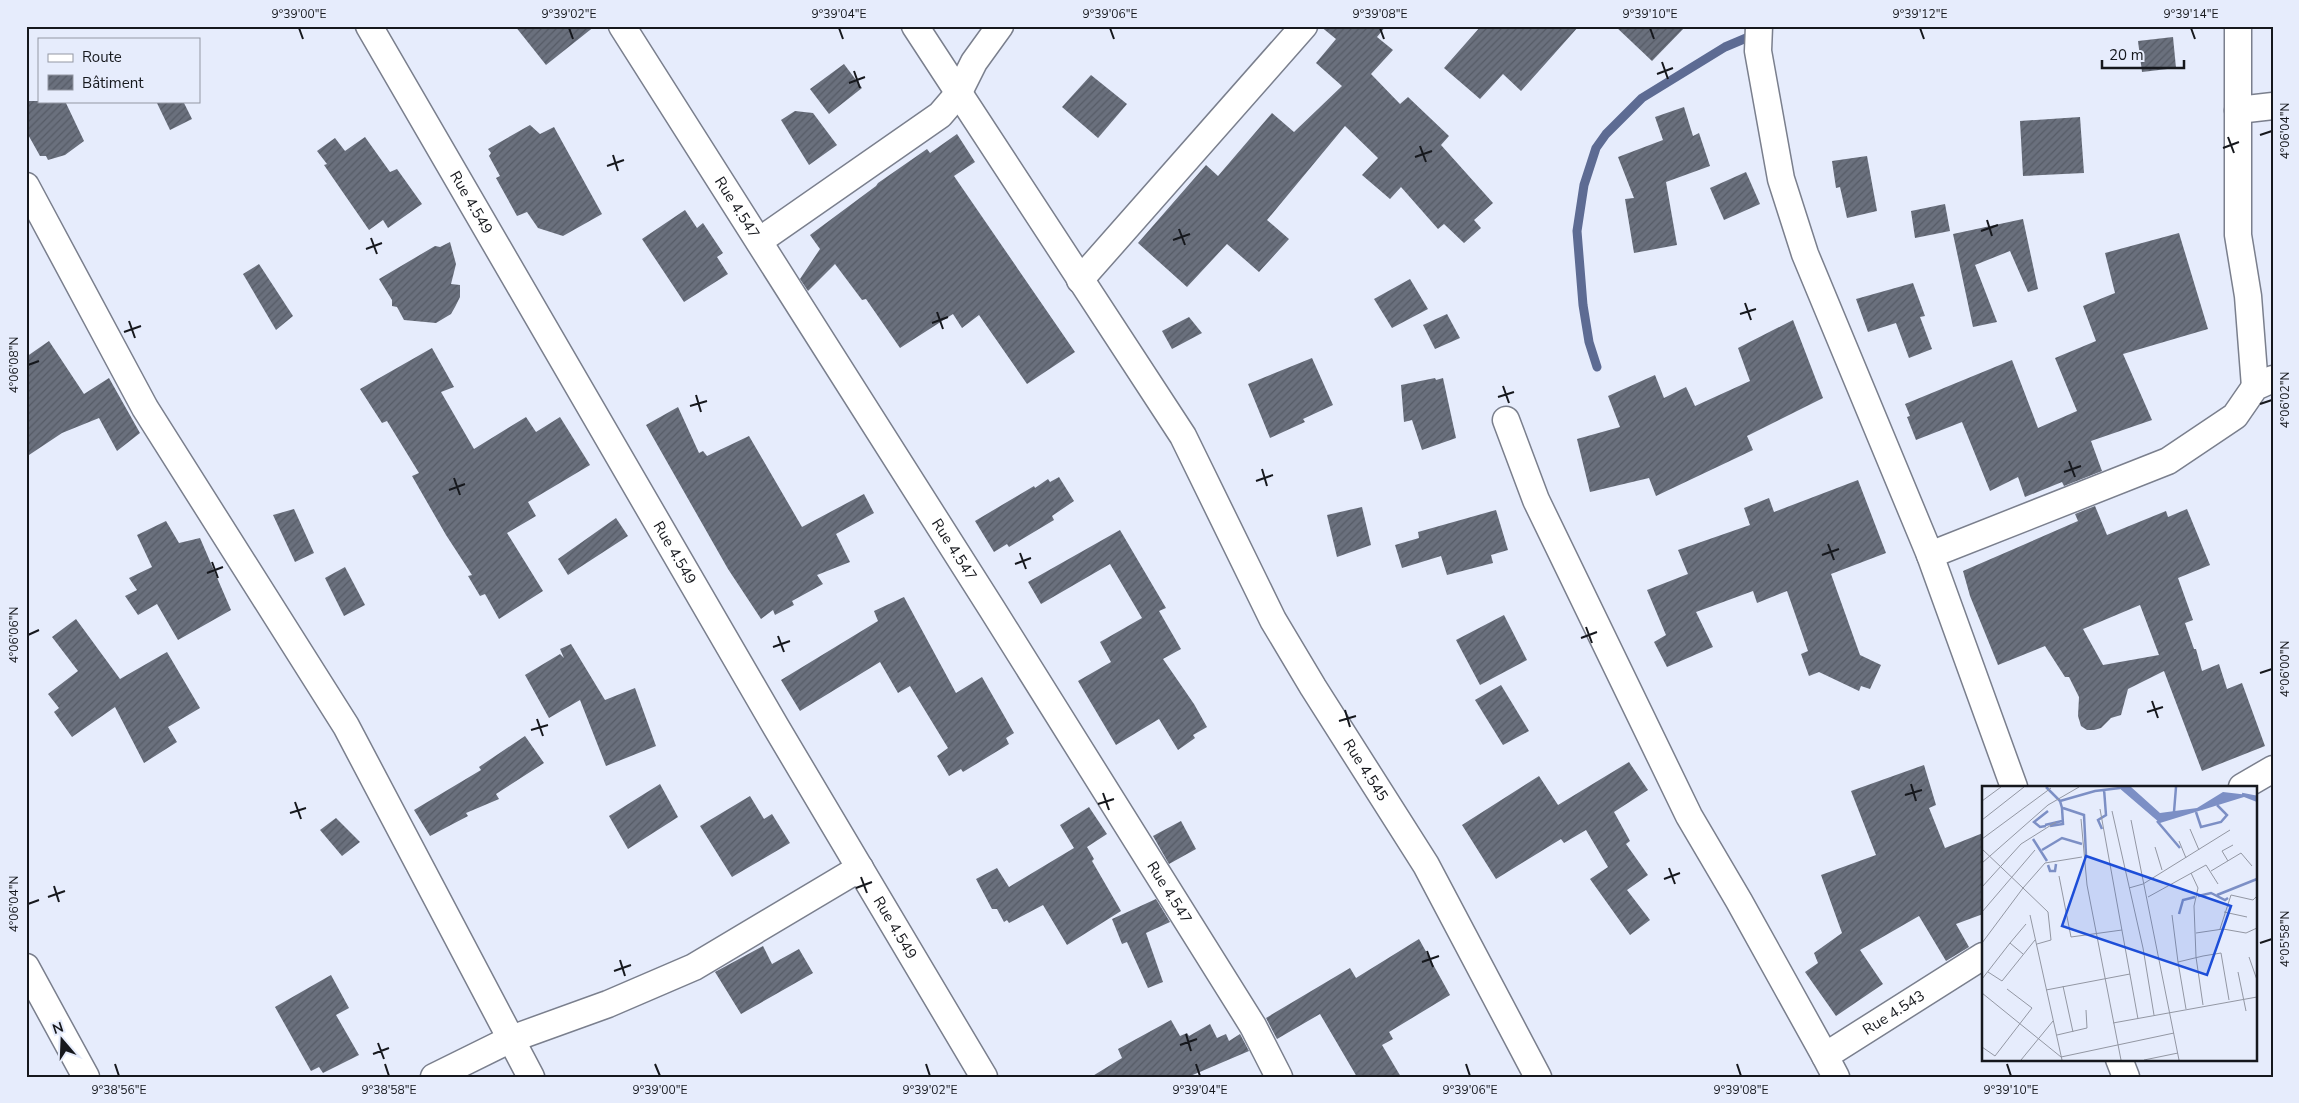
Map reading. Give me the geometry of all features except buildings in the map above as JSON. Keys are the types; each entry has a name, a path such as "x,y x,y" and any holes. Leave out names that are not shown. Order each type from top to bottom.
{"street":[{"name":"Rue 4.549","path":"369,26 984,1077"},
{"name":"Rue 4.547","path":"622,26 1253,1026 1279,1077"},
{"name":"Rue 4.545","path":"915,26 1183,436 1273,620 1426,865 1538,1077"},
{"path":"759,241 940,115 958,94 974,62 1000,26"},
{"path":"1080,280 1304,26"},
{"path":"1759,26 1758,51 1780,178 1805,254 1930,555 2014,786"},
{"path":"1930,555 2168,461 2234,416 2264,383 2238,235 2238,26"},
{"path":"2238,110 2273,106"},
{"path":"26,186 145,408 346,726 531,1077"},
{"path":"1506,420 1536,500 1689,816 1739,901 1830,1066"},
{"path":"2244,786 2273,769"},
{"path":"434,1077 511,1039 608,1004 694,967 860,868"},
{"name":"Rue 4.543","path":"1830,1066 1982,957"},
{"path":"26,967 86,1077"},
{"path":"2119,1060 2126,1077"}],"waterway":[{"path":"1597,367 1589,342 1583,305 1577,231 1584,185 1596,148 1606,134 1642,98 1725,47 1751,36"}]}
